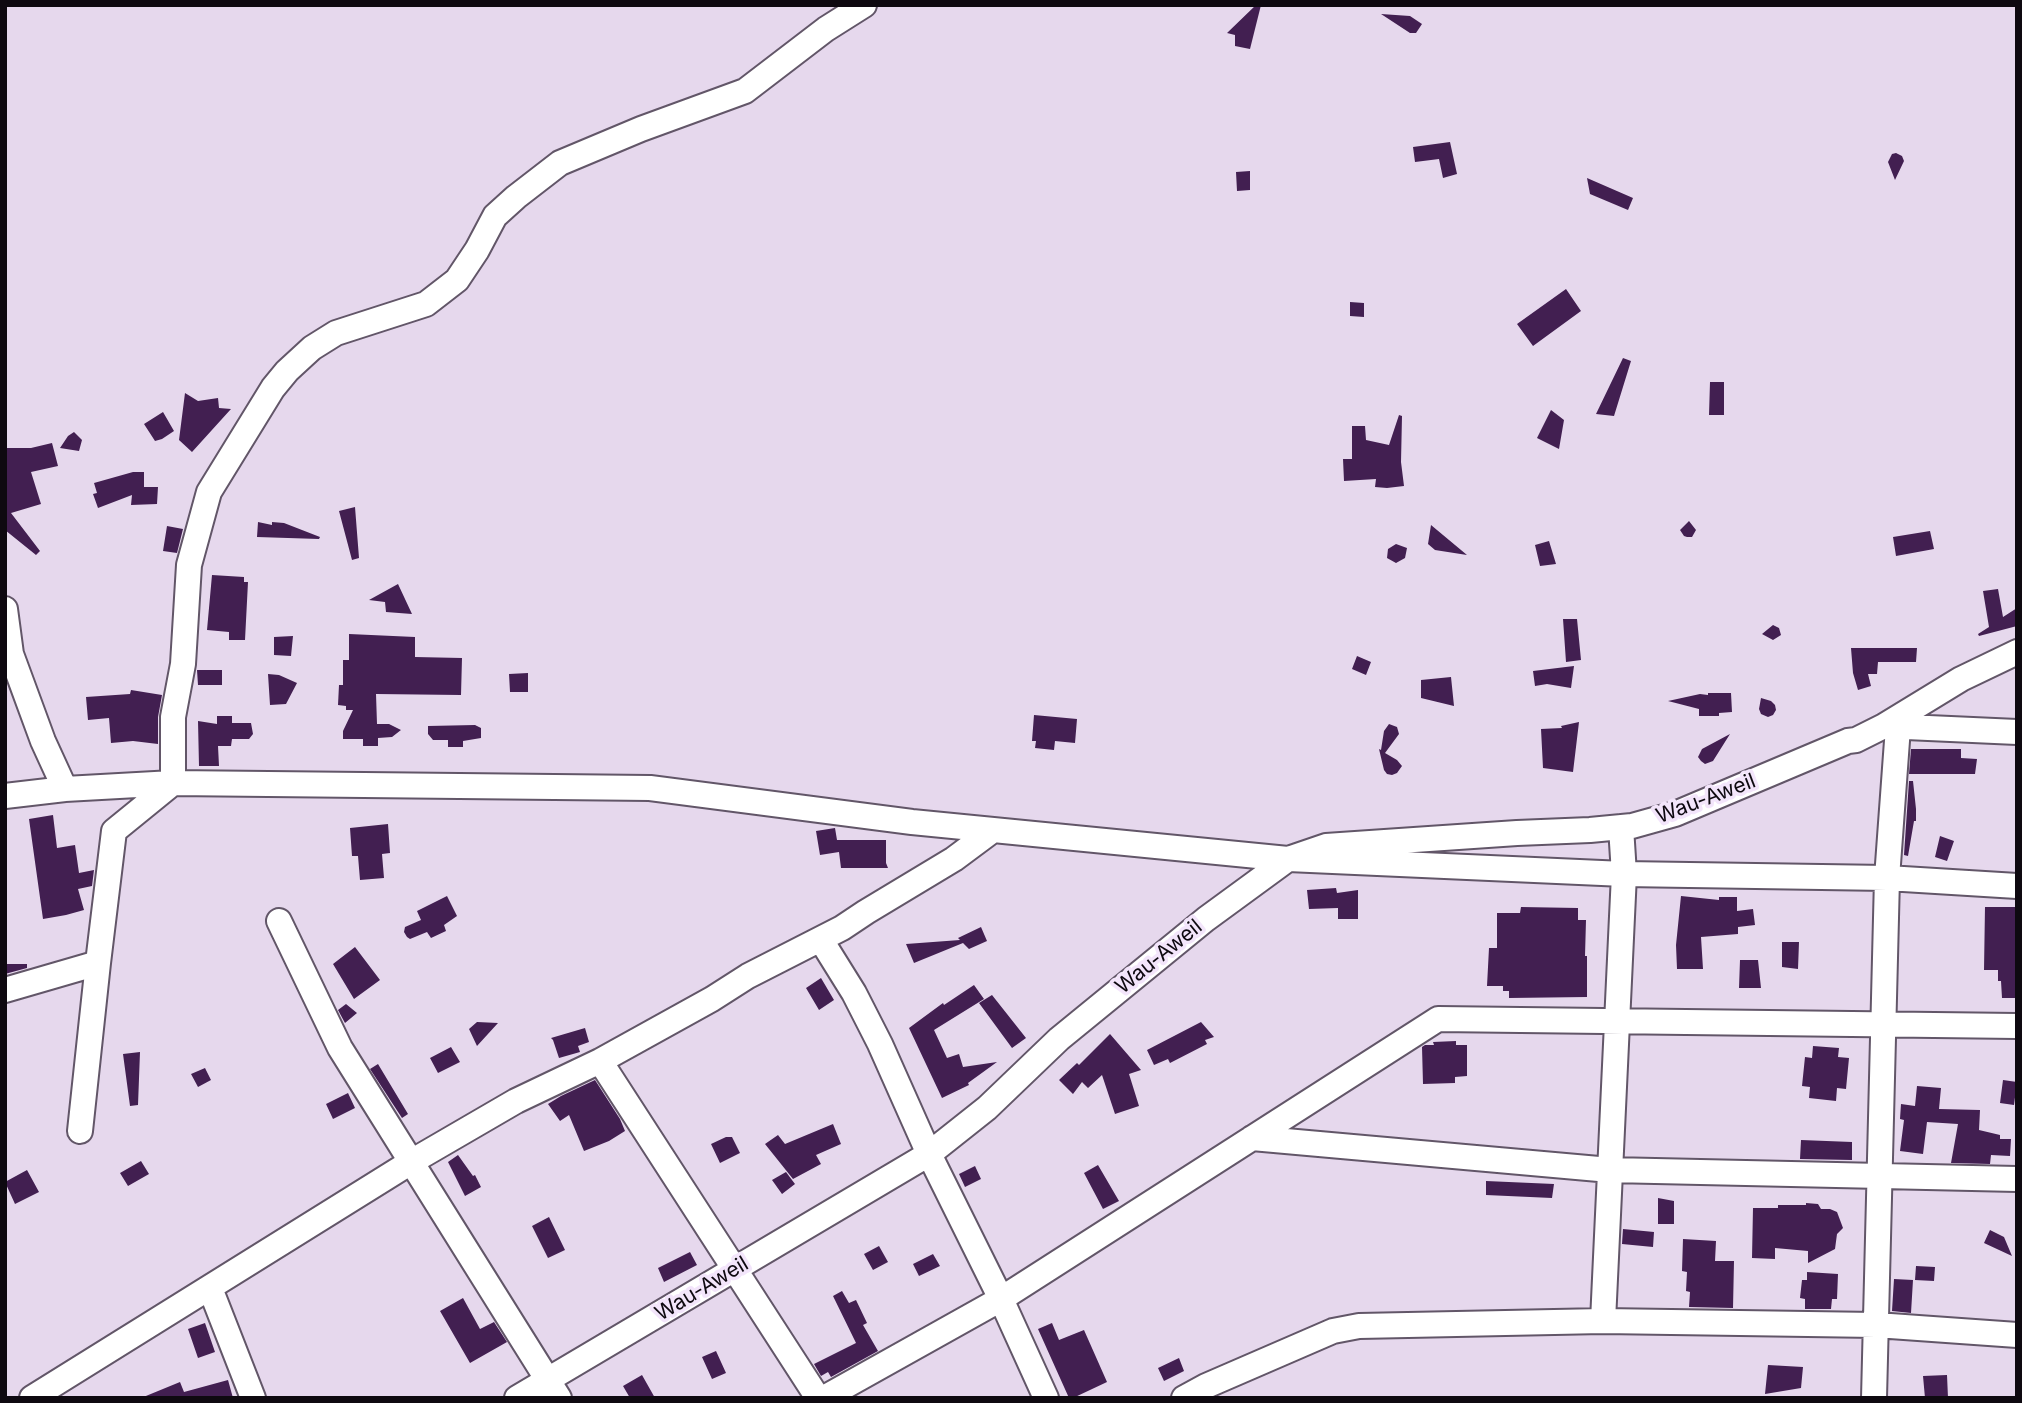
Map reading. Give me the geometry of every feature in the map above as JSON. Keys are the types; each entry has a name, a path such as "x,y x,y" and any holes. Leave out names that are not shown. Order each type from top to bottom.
{"street":[{"path":"173,783 173,718 183,664 189,565 204,510 209,492 273,388 287,371 312,348 336,333 426,304 457,280 495,216 560,163 641,129 745,91 826,29 864,5"},
{"path":"5,609 11,654 43,741 65,789"},
{"name":"Wau-Aweil","path":"517,1398 554,1389 735,1270 929,1154 987,1108 1059,1039 1206,919 1288,859 1325,846 1590,830 1621,827 1675,814 1848,741 1891,727 1961,679 2017,652"},
{"path":"1874,1398 1891,727 2017,732"},
{"path":"80,1131 114,831 173,783"},
{"path":"5,796 65,789 173,783 650,788 912,822 1288,859 1624,874 1887,878 2017,886"},
{"path":"1603,1321 1624,874 1621,827"},
{"path":"32,1398 411,1162 516,1101 600,1061 748,976 842,929 954,859 993,830"},
{"path":"279,921 340,1048 554,1389"},
{"path":"821,940 864,1013 891,1067 929,1154 1001,1299 1046,1398"},
{"path":"5,990 98,963"},
{"path":"824,1398 1001,1299 1438,1019 2017,1026"},
{"path":"600,1061 818,1398"},
{"path":"1252,1138 1610,1170 2017,1179"},
{"path":"210,1287 253,1398"},
{"path":"1184,1398 1334,1331 1359,1326 1603,1321 1876,1325 2017,1335"}],"building":[{"path":"1256,5 1261,5 1250,49 1235,46 1235,35 1227,33"},
{"path":"1381,14 1410,16 1422,24 1416,33 1410,33"},
{"path":"1450,142 1457,174 1443,178 1439,159 1415,162 1413,147"},
{"path":"1892,154 1902,156 1904,161 1895,180 1888,162"},
{"path":"1250,171 1250,190 1237,191 1236,172"},
{"path":"1587,178 1633,198 1628,210 1590,194"},
{"path":"1566,289 1581,311 1533,346 1517,324"},
{"path":"1350,302 1364,303 1364,317 1350,316"},
{"path":"1623,358 1631,361 1614,416 1596,414"},
{"path":"1710,382 1724,382 1724,415 1709,415"},
{"path":"185,393 198,401 218,398 219,408 231,409 192,452 179,440"},
{"path":"1551,410 1564,420 1559,449 1537,438"},
{"path":"163,412 174,431 155,441 144,424"},
{"path":"1399,415 1402,416 1401,462 1404,486 1375,487 1376,479 1344,481 1343,459 1352,459 1352,426 1365,426 1366,440 1389,445"},
{"path":"74,432 82,440 79,451 60,448 68,436"},
{"path":"52,443 58,466 31,472 41,504 11,513 40,551 36,555 5,530 5,448 31,448"},
{"path":"133,472 144,472 144,487 158,487 157,504 131,505 132,495 98,508 93,494 97,493 94,483"},
{"path":"355,507 359,558 352,560 339,511"},
{"path":"1689,521 1696,530 1692,537 1684,536 1680,530"},
{"path":"258,522 272,525 272,522 284,523 320,537 257,537"},
{"path":"1431,525 1467,555 1435,550 1428,544"},
{"path":"167,526 183,529 177,553 163,551"},
{"path":"1930,531 1934,549 1896,556 1893,537"},
{"path":"1549,541 1556,564 1540,566 1535,545"},
{"path":"1396,544 1407,548 1405,558 1396,563 1387,558 1388,549"},
{"path":"212,575 244,577 244,582 248,582 245,640 229,640 229,632 207,630"},
{"path":"398,584 412,614 386,612 385,602 369,600"},
{"path":"1998,589 2003,617 2017,608 2017,626 1979,636 1978,634 1989,627 1983,591"},
{"path":"1563,619 1577,619 1581,660 1566,662"},
{"path":"1773,625 1779,628 1781,635 1773,640 1762,634"},
{"path":"349,634 415,637 415,657 462,658 461,695 376,694 377,724 389,724 401,730 392,737 378,738 378,746 363,746 363,739 343,739 343,731 353,710 346,710 346,706 338,705 339,685 343,685 343,660 349,660"},
{"path":"293,636 291,656 274,655 274,637"},
{"path":"1851,648 1917,648 1916,662 1878,662 1877,674 1868,674 1871,686 1858,690 1853,673"},
{"path":"1357,656 1371,662 1366,675 1352,669"},
{"path":"1574,666 1571,688 1547,684 1535,686 1533,671"},
{"path":"197,670 222,670 222,685 198,685"},
{"path":"528,673 528,692 510,692 509,674"},
{"path":"268,674 279,675 297,683 286,704 270,705"},
{"path":"1451,677 1454,706 1421,698 1421,680"},
{"path":"131,690 162,695 158,717 158,744 133,741 111,743 109,718 88,720 86,697 130,694"},
{"path":"1731,693 1732,712 1719,713 1719,716 1699,716 1699,709 1668,701 1700,694 1708,695"},
{"path":"1761,698 1775,705 1773,715 1768,717 1761,714"},
{"path":"1034,715 1077,719 1075,743 1055,741 1054,750 1035,748 1036,741 1032,741"},
{"path":"217,716 232,716 232,723 251,723 253,734 249,739 232,739 231,746 218,746 219,766 199,766 198,721 217,724"},
{"path":"1579,722 1573,772 1543,768 1541,729 1562,728 1561,726"},
{"path":"1389,724 1397,727 1399,734 1385,753 1402,766 1392,775 1384,770 1379,749 1381,750 1384,731"},
{"path":"475,725 481,728 481,738 463,741 463,747 448,747 448,740 433,740 428,734 428,726"},
{"path":"1730,734 1713,761 1705,764 1701,761 1698,757 1702,749"},
{"path":"1911,749 1961,749 1961,758 1977,759 1975,774 1909,774"},
{"path":"1909,781 1913,781 1916,821 1908,856 1904,855"},
{"path":"53,815 57,848 75,845 79,873 94,870 92,886 78,889 84,910 43,919 29,819"},
{"path":"388,824 390,853 382,854 384,878 360,880 358,856 352,856 350,828"},
{"path":"835,828 837,840 886,840 888,868 841,868 839,852 820,855 816,831"},
{"path":"1940,836 1954,841 1947,861 1935,857"},
{"path":"1336,888 1337,893 1358,890 1358,919 1338,919 1338,908 1309,909 1307,890"},
{"path":"447,896 457,916 444,925 446,931 431,938 427,932 410,939 407,937 405,927 421,920 417,911"},
{"path":"1681,896 1719,900 1719,897 1737,897 1737,911 1753,909 1755,925 1738,927 1738,934 1701,937 1703,969 1677,969 1676,945"},
{"path":"1521,907 1578,908 1578,920 1586,920 1587,997 1509,998 1509,991 1503,991 1503,986 1487,986 1489,948 1497,948 1497,913 1520,913"},
{"path":"1985,907 2016,907 2017,998 2002,998 1998,970 1984,970"},
{"path":"981,927 987,941 969,949 963,943 914,963 906,944 960,940 958,938"},
{"path":"1782,942 1799,942 1798,969 1782,967"},
{"path":"355,947 380,980 354,999 333,964"},
{"path":"1740,960 1758,960 1761,988 1739,988"},
{"path":"5,964 27,964 27,968 5,974"},
{"path":"821,978 834,1000 819,1010 806,988"},
{"path":"974,985 984,999 934,1030 947,1058 959,1054 963,1067 997,1062 968,1083 969,1085 942,1098 909,1028"},
{"path":"992,995 1026,1038 1012,1048 979,1003"},
{"path":"346,1004 357,1013 345,1023 338,1010"},
{"path":"477,1022 498,1023 477,1046 469,1029"},
{"path":"1201,1022 1214,1037 1205,1040 1207,1044 1170,1063 1168,1059 1154,1065 1147,1050"},
{"path":"585,1028 589,1042 578,1046 580,1052 559,1058 551,1038"},
{"path":"1110,1034 1141,1070 1129,1074 1139,1106 1115,1114 1102,1075 1088,1088 1082,1082 1073,1094 1059,1080 1077,1063 1079,1065"},
{"path":"1456,1041 1456,1045 1467,1045 1467,1076 1455,1077 1455,1083 1423,1084 1422,1047 1434,1045 1433,1042"},
{"path":"1813,1046 1839,1048 1838,1057 1849,1058 1846,1089 1837,1088 1836,1101 1809,1098 1810,1087 1802,1086 1805,1057 1812,1058"},
{"path":"451,1047 460,1062 438,1073 430,1058"},
{"path":"140,1052 138,1105 130,1106 123,1054"},
{"path":"378,1064 408,1114 402,1118 370,1069"},
{"path":"205,1068 211,1080 198,1087 191,1074"},
{"path":"595,1080 625,1131 584,1151 569,1115 560,1121 548,1104"},
{"path":"2003,1080 2017,1082 2014,1105 2000,1103"},
{"path":"1917,1086 1941,1088 1939,1109 1980,1110 1979,1130 2000,1135 2000,1139 2011,1139 2010,1156 1991,1155 1990,1164 1951,1163 1958,1124 1927,1122 1923,1154 1900,1151 1904,1120 1900,1119 1901,1104 1915,1106"},
{"path":"348,1093 355,1108 333,1119 326,1104"},
{"path":"833,1124 841,1144 816,1155 821,1164 793,1179 765,1144 778,1135 785,1144"},
{"path":"732,1137 740,1153 720,1163 711,1144"},
{"path":"1801,1140 1852,1142 1852,1160 1800,1159"},
{"path":"458,1155 473,1176 475,1175 481,1187 465,1196 448,1162"},
{"path":"141,1161 149,1174 128,1186 120,1173"},
{"path":"1098,1165 1119,1201 1103,1209 1084,1173"},
{"path":"975,1166 981,1179 965,1187 959,1174"},
{"path":"27,1170 39,1192 15,1204 5,1182"},
{"path":"786,1172 795,1184 782,1194 772,1180"},
{"path":"1486,1181 1554,1184 1552,1198 1486,1195"},
{"path":"1658,1198 1674,1201 1674,1224 1658,1224"},
{"path":"1818,1204 1821,1209 1837,1212 1843,1228 1837,1234 1835,1249 1808,1263 1808,1251 1775,1248 1775,1259 1752,1258 1753,1208 1778,1208 1778,1205"},
{"path":"549,1217 565,1250 548,1258 532,1226"},
{"path":"1623,1229 1654,1232 1653,1247 1622,1244"},
{"path":"1990,1230 2004,1237 2012,1256 1984,1243"},
{"path":"1683,1239 1716,1241 1715,1261 1734,1261 1733,1308 1689,1307 1687,1272 1682,1271"},
{"path":"879,1246 888,1262 873,1270 864,1254"},
{"path":"690,1252 697,1265 664,1282 658,1268"},
{"path":"933,1254 940,1266 919,1276 913,1264"},
{"path":"1916,1266 1935,1267 1934,1281 1915,1280"},
{"path":"1807,1272 1838,1274 1837,1299 1832,1299 1831,1309 1805,1309 1805,1299 1800,1298 1802,1280 1807,1280"},
{"path":"1894,1279 1913,1280 1911,1313 1892,1311"},
{"path":"842,1291 849,1303 856,1300 867,1323 863,1325 878,1351 831,1377 828,1372 821,1376 814,1364 856,1343 833,1296"},
{"path":"463,1298 480,1329 494,1322 507,1342 470,1363 440,1311"},
{"path":"205,1323 215,1352 198,1358 188,1329"},
{"path":"1052,1323 1059,1340 1084,1330 1107,1382 1069,1398 1038,1329"},
{"path":"716,1351 726,1373 712,1379 702,1357"},
{"path":"1179,1358 1184,1371 1164,1381 1158,1368"},
{"path":"1768,1365 1803,1367 1801,1388 1765,1394"},
{"path":"642,1375 655,1398 630,1398 623,1386"},
{"path":"1947,1375 1948,1398 1925,1398 1923,1376"},
{"path":"228,1380 233,1398 141,1398 180,1382 184,1392"}]}
